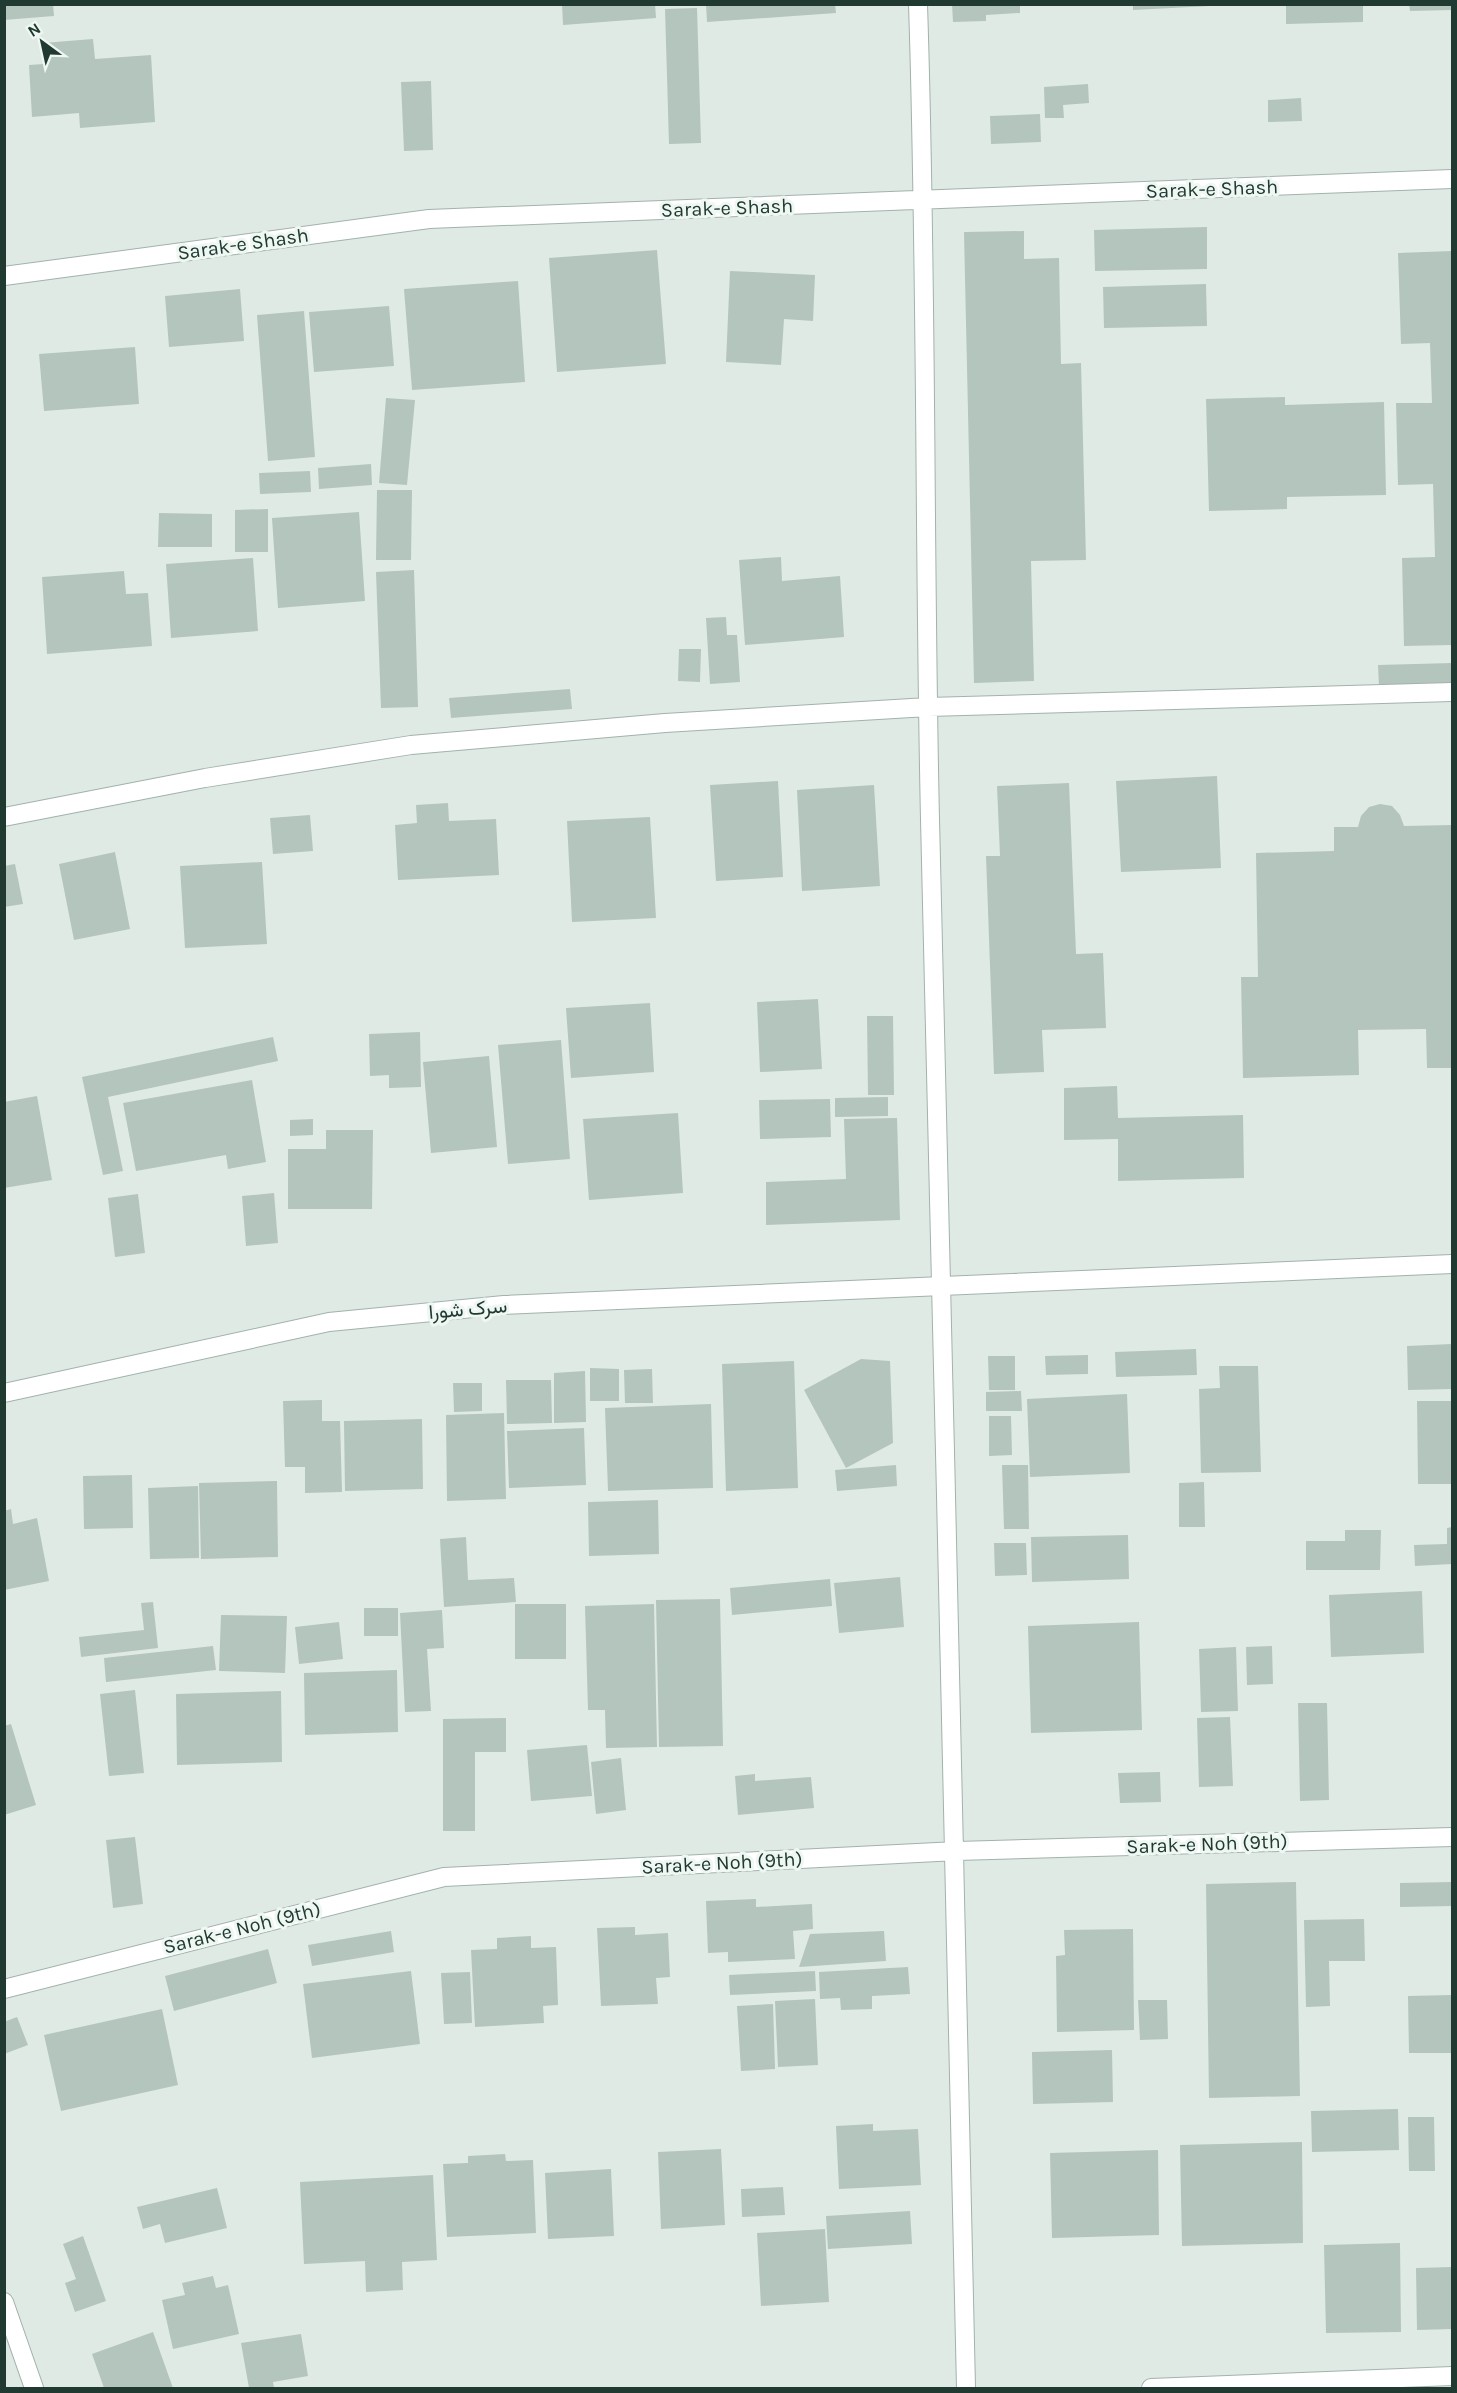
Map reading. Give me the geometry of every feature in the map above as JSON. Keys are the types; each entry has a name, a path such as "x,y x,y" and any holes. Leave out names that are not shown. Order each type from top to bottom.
{"street":[{"path":"918,4 925,201 928,707 940,1287 957,1851 966,2388"},
{"name":"Sarak-e Shash","path":"4,276 429,219 1452,179"},
{"path":"4,817 205,778 411,745 665,723 928,707 1452,692"},
{"name":"سرک شورا","path":"4,1393 329,1322 504,1305 1452,1264"},
{"name":"Sarak-e Noh (9th)","path":"4,1989 444,1876 957,1851 1452,1837"},
{"path":"4,2302 34,2388"},
{"path":"1151,2388 1452,2376"}],"building":[{"path":"4,4 53,4 54,16 4,20"},
{"path":"562,4 655,4 656,18 563,25"},
{"path":"706,4 835,4 836,13 707,22"},
{"path":"952,4 1020,4 1020,13 986,15 986,21 953,22"},
{"path":"1133,4 1210,4 1210,6 1133,10"},
{"path":"1286,4 1363,4 1363,22 1286,24"},
{"path":"1409,4 1452,4 1452,10 1410,11"},
{"path":"697,8 701,143 669,144 665,9"},
{"path":"93,39 95,59 151,55 155,122 80,128 79,113 32,117 29,65 44,64 43,43"},
{"path":"431,81 433,150 404,151 401,82"},
{"path":"1088,84 1089,103 1063,105 1064,118 1045,118 1044,87"},
{"path":"1301,98 1302,121 1268,122 1268,100"},
{"path":"1040,114 1041,142 991,144 990,116"},
{"path":"1207,227 1207,269 1095,271 1094,230"},
{"path":"1024,231 1024,259 1059,258 1061,364 1081,363 1086,560 1031,561 1034,681 974,683 964,232"},
{"path":"657,250 666,364 557,372 549,258"},
{"path":"1452,251 1452,645 1404,646 1402,558 1435,557 1433,484 1398,485 1396,403 1432,403 1430,343 1401,344 1398,253"},
{"path":"730,271 815,275 813,321 784,319 781,365 726,362"},
{"path":"518,281 525,382 412,390 404,289"},
{"path":"1206,284 1207,326 1104,328 1103,287"},
{"path":"240,289 244,341 169,347 165,296"},
{"path":"389,306 394,366 314,372 309,312"},
{"path":"304,311 315,457 268,461 257,315"},
{"path":"135,347 139,404 44,411 39,354"},
{"path":"1285,397 1285,405 1384,402 1386,495 1287,497 1287,509 1209,511 1206,399"},
{"path":"386,398 415,400 407,485 379,483"},
{"path":"371,464 372,485 319,489 318,468"},
{"path":"310,471 311,492 260,494 259,473"},
{"path":"377,490 412,490 411,560 376,560"},
{"path":"268,509 268,552 235,552 235,510"},
{"path":"359,512 365,601 278,608 272,518"},
{"path":"159,513 212,514 212,547 158,547"},
{"path":"781,557 782,581 840,576 844,637 745,645 739,560"},
{"path":"253,558 258,631 171,638 166,564"},
{"path":"414,570 418,707 381,708 376,572"},
{"path":"124,571 126,594 148,593 152,646 47,654 42,577"},
{"path":"726,617 727,635 737,635 740,682 710,684 706,618"},
{"path":"679,649 701,649 700,682 678,681"},
{"path":"1452,663 1452,685 1379,687 1378,665"},
{"path":"570,689 572,709 451,718 449,698"},
{"path":"1217,776 1221,868 1121,872 1116,781"},
{"path":"778,781 783,877 716,881 710,785"},
{"path":"1069,783 1076,954 1103,953 1106,1028 1042,1030 1044,1072 994,1074 986,856 1000,856 997,786"},
{"path":"874,785 880,886 802,891 797,790"},
{"path":"448,803 449,821 496,819 499,875 398,880 395,825 417,823 416,805"},
{"path":"1380,804 1392,806 1400,815 1404,826 1452,825 1452,1068 1427,1068 1426,1029 1358,1030 1359,1075 1243,1078 1241,977 1258,977 1256,853 1334,851 1334,827 1358,827 1361,816 1369,807"},
{"path":"310,815 313,851 273,854 270,818"},
{"path":"650,817 656,918 572,922 567,821"},
{"path":"115,852 130,929 74,940 59,864"},
{"path":"262,862 267,944 185,948 180,866"},
{"path":"15,864 23,904 4,907 4,866"},
{"path":"818,999 822,1069 760,1072 757,1002"},
{"path":"650,1003 654,1072 571,1078 566,1008"},
{"path":"867,1016 893,1016 894,1095 868,1095"},
{"path":"420,1032 421,1087 389,1088 389,1075 370,1076 369,1034"},
{"path":"273,1037 278,1061 108,1097 123,1171 103,1175 82,1077"},
{"path":"561,1040 570,1159 508,1164 498,1045"},
{"path":"489,1056 497,1147 431,1153 423,1062"},
{"path":"252,1080 266,1162 228,1169 226,1155 136,1171 123,1103"},
{"path":"1117,1086 1118,1118 1243,1115 1244,1178 1118,1181 1118,1139 1064,1140 1064,1088"},
{"path":"37,1096 52,1180 4,1188 4,1102"},
{"path":"888,1097 888,1116 835,1117 835,1098"},
{"path":"830,1099 831,1137 760,1139 759,1100"},
{"path":"678,1113 683,1193 589,1200 583,1119"},
{"path":"897,1118 900,1220 766,1225 766,1182 846,1179 844,1119"},
{"path":"313,1119 313,1135 290,1136 290,1120"},
{"path":"326,1130 373,1130 372,1209 288,1209 288,1149 326,1149"},
{"path":"274,1193 278,1243 246,1246 242,1196"},
{"path":"138,1194 145,1253 115,1257 108,1198"},
{"path":"1452,1344 1452,1389 1408,1390 1407,1346"},
{"path":"1196,1349 1197,1375 1116,1377 1115,1352"},
{"path":"1088,1355 1088,1374 1046,1375 1045,1356"},
{"path":"988,1356 1015,1356 1015,1390 989,1390"},
{"path":"861,1359 890,1361 893,1443 846,1468 804,1390"},
{"path":"794,1361 798,1488 726,1491 722,1364"},
{"path":"1219,1366 1258,1366 1261,1472 1201,1473 1199,1389 1220,1388"},
{"path":"590,1368 619,1369 619,1401 590,1401"},
{"path":"652,1369 653,1403 625,1403 624,1370"},
{"path":"585,1371 586,1422 554,1423 554,1373"},
{"path":"506,1380 551,1380 552,1423 507,1424"},
{"path":"453,1383 482,1383 482,1411 454,1412"},
{"path":"1021,1391 1022,1411 986,1411 986,1392"},
{"path":"1127,1394 1130,1473 1030,1477 1027,1399"},
{"path":"322,1400 322,1421 340,1421 342,1492 305,1493 305,1467 285,1467 283,1401"},
{"path":"1417,1401 1452,1401 1452,1484 1418,1484"},
{"path":"711,1404 713,1488 608,1491 605,1408"},
{"path":"504,1413 506,1499 447,1501 446,1415"},
{"path":"989,1416 1011,1416 1012,1455 989,1456"},
{"path":"422,1419 423,1489 345,1491 344,1421"},
{"path":"584,1428 586,1485 509,1488 507,1431"},
{"path":"896,1465 897,1486 837,1491 835,1470"},
{"path":"1002,1465 1028,1465 1029,1529 1004,1529"},
{"path":"132,1475 133,1528 84,1529 83,1476"},
{"path":"277,1481 278,1557 201,1559 199,1483"},
{"path":"1204,1482 1205,1527 1179,1527 1179,1483"},
{"path":"198,1486 199,1558 150,1559 148,1488"},
{"path":"658,1500 659,1554 589,1556 588,1502"},
{"path":"11,1509 13,1524 37,1518 49,1581 4,1590 4,1511"},
{"path":"1452,1527 1452,1564 1415,1566 1414,1545 1447,1544 1447,1528"},
{"path":"1345,1530 1381,1530 1380,1570 1306,1570 1306,1541 1345,1541"},
{"path":"1128,1535 1129,1579 1032,1582 1031,1537"},
{"path":"466,1537 468,1580 514,1578 516,1602 444,1607 440,1539"},
{"path":"994,1543 1026,1543 1027,1575 995,1576"},
{"path":"900,1577 904,1627 839,1633 834,1583"},
{"path":"830,1579 832,1606 732,1615 730,1588"},
{"path":"1422,1591 1424,1653 1331,1657 1329,1595"},
{"path":"720,1599 723,1746 659,1747 656,1600"},
{"path":"153,1602 158,1648 81,1657 79,1637 144,1630 141,1603"},
{"path":"515,1604 566,1604 566,1659 515,1659"},
{"path":"654,1604 657,1747 606,1748 605,1710 588,1710 585,1606"},
{"path":"364,1608 398,1608 398,1636 364,1636"},
{"path":"442,1610 444,1648 427,1649 431,1711 405,1712 400,1613"},
{"path":"221,1615 287,1616 285,1673 219,1671"},
{"path":"339,1622 343,1659 299,1664 295,1627"},
{"path":"1139,1622 1142,1730 1031,1733 1028,1626"},
{"path":"213,1646 216,1670 106,1682 104,1658"},
{"path":"1272,1646 1273,1684 1247,1685 1246,1647"},
{"path":"1236,1647 1238,1711 1201,1712 1199,1649"},
{"path":"397,1670 398,1732 305,1735 304,1673"},
{"path":"135,1690 144,1773 109,1776 100,1694"},
{"path":"281,1691 282,1762 177,1765 176,1694"},
{"path":"1298,1703 1327,1703 1329,1800 1300,1801"},
{"path":"1230,1717 1233,1786 1199,1787 1197,1718"},
{"path":"506,1718 506,1752 475,1752 475,1831 443,1831 443,1719"},
{"path":"11,1724 36,1805 4,1815 4,1726"},
{"path":"587,1745 592,1796 531,1801 527,1750"},
{"path":"621,1758 626,1810 596,1814 591,1762"},
{"path":"1160,1772 1161,1802 1120,1803 1118,1773"},
{"path":"755,1774 755,1781 811,1777 814,1808 738,1815 735,1776"},
{"path":"135,1837 143,1904 113,1908 106,1840"},
{"path":"1296,1882 1300,2096 1209,2098 1206,1884"},
{"path":"1452,1882 1452,1906 1400,1907 1400,1883"},
{"path":"756,1899 756,1907 812,1904 813,1929 793,1931 795,1959 728,1962 728,1952 708,1953 706,1901"},
{"path":"1364,1919 1365,1961 1329,1961 1330,2006 1306,2007 1304,1920"},
{"path":"635,1927 635,1935 668,1933 670,1977 656,1978 658,2004 601,2006 597,1928"},
{"path":"1133,1929 1134,2030 1057,2032 1056,1956 1065,1955 1064,1930"},
{"path":"391,1931 394,1952 312,1966 308,1945"},
{"path":"884,1931 886,1961 799,1967 810,1934"},
{"path":"531,1936 531,1948 556,1947 558,2005 543,2006 544,2023 475,2027 471,1950 497,1949 497,1938"},
{"path":"268,1949 277,1983 174,2011 165,1976"},
{"path":"908,1967 910,1994 872,1996 872,2009 841,2010 840,1998 820,1999 819,1972"},
{"path":"411,1971 420,2044 312,2058 303,1984"},
{"path":"815,1971 816,1991 730,1995 729,1975"},
{"path":"470,1972 472,2023 444,2024 441,1973"},
{"path":"1452,1995 1452,2053 1409,2053 1408,1996"},
{"path":"815,1999 818,2065 778,2067 775,2001"},
{"path":"1138,2000 1167,2000 1168,2039 1140,2040"},
{"path":"773,2004 775,2069 741,2071 737,2006"},
{"path":"162,2009 178,2085 61,2111 44,2035"},
{"path":"17,2017 28,2045 4,2054 4,2022"},
{"path":"1112,2050 1113,2102 1033,2104 1032,2052"},
{"path":"1398,2109 1399,2150 1312,2152 1311,2111"},
{"path":"1408,2117 1434,2117 1435,2171 1409,2171"},
{"path":"873,2124 873,2131 918,2129 921,2185 839,2189 836,2126"},
{"path":"1302,2142 1303,2243 1182,2246 1180,2145"},
{"path":"721,2149 725,2225 661,2229 658,2152"},
{"path":"1158,2150 1159,2235 1052,2238 1050,2153"},
{"path":"505,2154 506,2161 533,2160 536,2233 447,2237 443,2164 468,2163 468,2156"},
{"path":"611,2169 614,2236 548,2239 545,2173"},
{"path":"433,2175 437,2260 402,2262 403,2290 366,2292 365,2261 304,2264 300,2182"},
{"path":"783,2187 785,2215 742,2217 741,2189"},
{"path":"217,2188 227,2228 165,2243 160,2224 143,2229 137,2207"},
{"path":"910,2211 912,2244 828,2249 826,2216"},
{"path":"825,2229 829,2302 761,2306 757,2233"},
{"path":"83,2236 106,2301 75,2312 65,2283 76,2279 63,2244"},
{"path":"1400,2243 1401,2332 1326,2333 1324,2245"},
{"path":"1452,2267 1452,2329 1417,2330 1416,2268"},
{"path":"213,2276 216,2288 228,2285 239,2334 173,2349 162,2300 185,2295 182,2283"},
{"path":"153,2332 173,2388 104,2388 92,2354"},
{"path":"301,2334 308,2376 273,2382 274,2388 249,2388 241,2343"}]}
